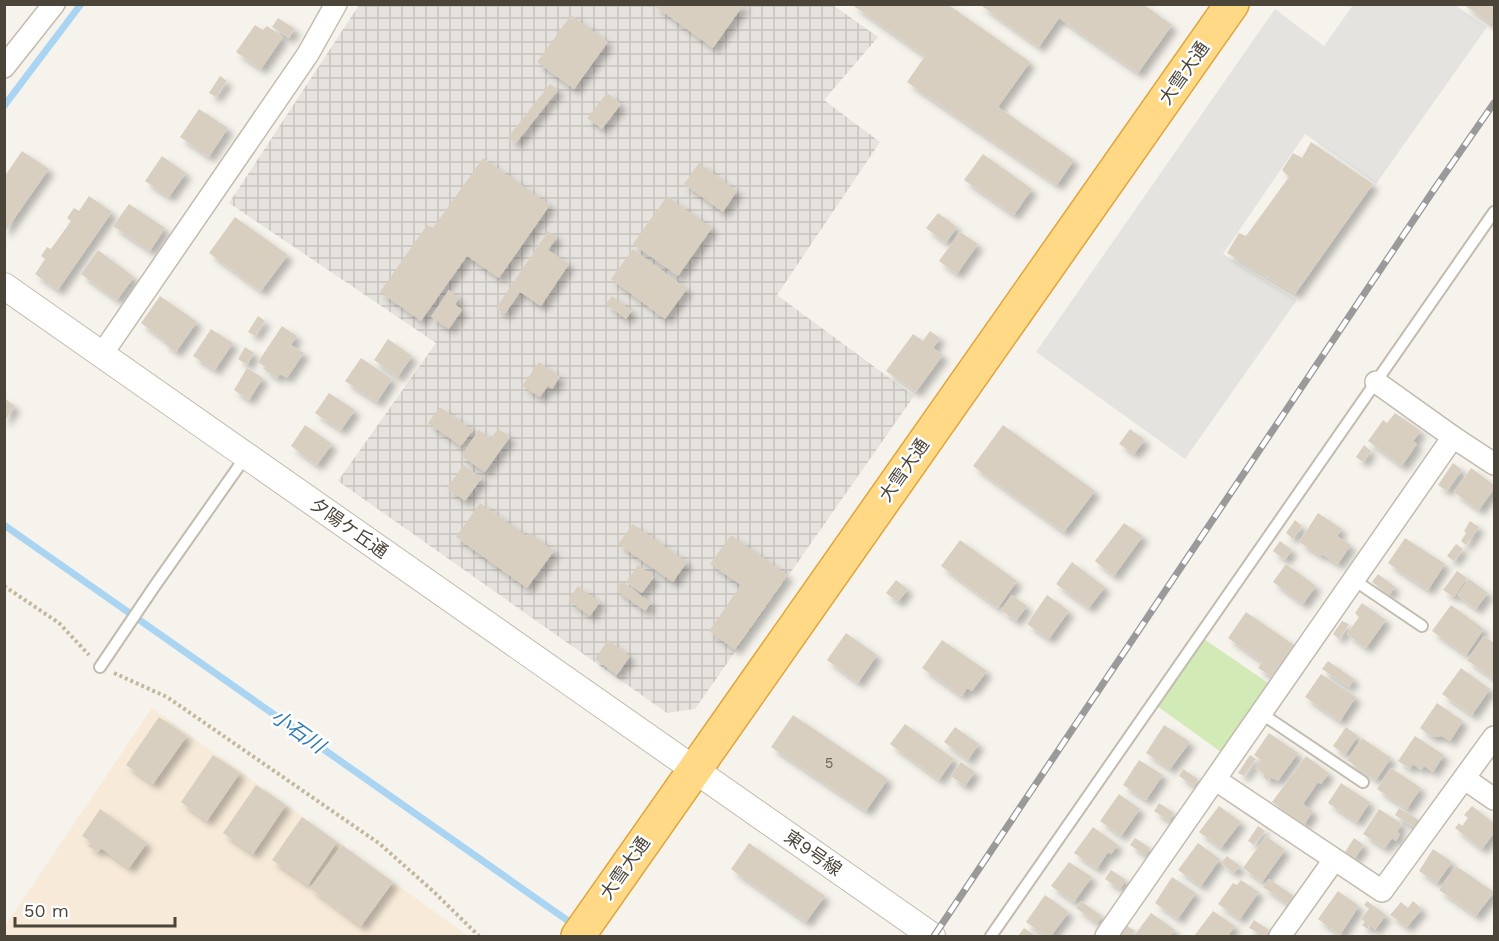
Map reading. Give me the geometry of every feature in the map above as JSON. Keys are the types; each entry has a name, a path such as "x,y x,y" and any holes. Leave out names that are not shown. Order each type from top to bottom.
{"highway":[{"name":"大雪大通","path":"578,936 1232,4"}],"street":[{"path":"4,67 54,4"},
{"path":"102,354 308,54 336,4"},
{"name":"夕陽ケ丘通","path":"4,286 694,770"},
{"path":"1376,382 1494,464"},
{"path":"1106,936 1453,437"},
{"path":"1216,780 1382,891 1494,737"},
{"name":"東9号線","path":"694,770 932,936"},
{"path":"1465,779 1494,799"},
{"path":"1280,936 1334,860"}],"lane":[{"path":"991,936 1494,212"},
{"path":"100,667 246,456"},
{"path":"1354,580 1422,626"},
{"path":"1262,714 1363,782"}],"path":[{"path":"4,586 59,623 100,667 167,698 380,844 479,936"}],"shaded area":[{"path":"359,5 833,5 878,37 824,100 880,142 777,295 914,396 695,709 667,713 338,481 436,343 229,203"},
{"path":"1353,5 1455,5 1487,27 1376,184 1305,134 1223,254 1297,300 1185,459 1036,352 1275,9 1324,46"},
{"path":"152,708 468,936 5,936 5,926"}],"green space":[{"path":"1204,639 1268,683 1221,752 1157,706"}],"building":[{"path":"652,4 744,4 713,48"},
{"path":"851,4 947,4 1030,62 998,107 1074,160 1057,185 907,82 925,56"},
{"path":"979,4 1143,4 1172,25 1138,73 1059,18 1039,47"},
{"path":"1463,4 1494,4 1494,20 1491,24"},
{"path":"571,15 608,42 574,89 537,62"},
{"path":"278,18 295,29 289,38 272,27"},
{"path":"255,25 263,30 267,26 283,37 261,69 236,52"},
{"path":"220,76 227,81 216,97 209,93"},
{"path":"550,84 558,90 516,143 508,137"},
{"path":"607,93 621,104 602,129 587,118"},
{"path":"199,109 228,128 209,157 180,137"},
{"path":"1311,142 1373,184 1295,294 1227,253 1239,233 1246,236 1289,177 1282,170 1293,153 1302,158"},
{"path":"22,151 49,169 4,233 4,177"},
{"path":"983,154 1032,189 1014,215 964,180"},
{"path":"162,156 186,173 169,197 145,181"},
{"path":"483,158 550,205 499,278 467,256 421,321 380,292 427,225 433,228"},
{"path":"699,163 737,191 723,212 684,184"},
{"path":"89,196 112,212 58,290 35,274 45,259 41,256 47,247 51,249 71,221 67,218 74,208 79,211"},
{"path":"667,196 712,228 678,276 633,244"},
{"path":"129,204 165,228 150,251 113,226"},
{"path":"938,213 957,227 946,243 926,228"},
{"path":"235,217 288,255 261,291 209,253"},
{"path":"548,231 557,237 548,250 569,264 541,306 520,292 505,314 496,308"},
{"path":"960,232 978,244 957,274 939,261"},
{"path":"633,249 687,289 665,319 611,279"},
{"path":"98,250 134,277 117,300 81,274"},
{"path":"449,290 459,298 455,304 462,310 449,329 431,317"},
{"path":"160,296 197,322 176,352 164,343 166,341 141,323"},
{"path":"612,296 632,311 626,319 606,304"},
{"path":"258,316 265,321 255,336 248,332"},
{"path":"282,326 297,336 291,345 304,353 287,378 280,374 277,378 258,362"},
{"path":"211,329 233,343 215,370 193,356"},
{"path":"930,331 940,338 933,348 943,355 916,392 886,371 913,334 923,341"},
{"path":"388,339 412,356 398,377 374,360"},
{"path":"245,347 254,353 247,365 238,359"},
{"path":"361,358 392,379 377,402 345,381"},
{"path":"539,362 560,377 552,389 548,386 540,397 522,386"},
{"path":"247,368 263,378 249,400 234,390"},
{"path":"329,393 355,410 341,430 315,413"},
{"path":"4,398 15,406 4,422"},
{"path":"440,407 473,430 461,446 428,423"},
{"path":"1395,413 1421,431 1413,441 1417,444 1402,466 1368,441 1383,420 1387,423"},
{"path":"305,425 332,444 317,465 291,446"},
{"path":"1003,425 1095,491 1064,532 973,466"},
{"path":"498,429 510,437 485,472 461,456 479,430 491,438"},
{"path":"1130,429 1145,440 1134,454 1119,444"},
{"path":"1364,445 1371,451 1363,462 1356,457"},
{"path":"1453,463 1462,470 1447,491 1438,485"},
{"path":"463,465 482,478 465,501 447,488"},
{"path":"1471,468 1494,485 1494,489 1479,510 1454,492"},
{"path":"480,503 527,536 529,533 554,551 527,588 456,537"},
{"path":"1318,513 1342,529 1337,536 1351,545 1338,564 1299,542"},
{"path":"1295,520 1302,526 1293,539 1286,533"},
{"path":"1470,521 1479,527 1466,545 1461,541"},
{"path":"1124,523 1143,536 1114,576 1095,561"},
{"path":"633,524 687,562 673,582 618,544"},
{"path":"731,535 788,575 735,650 709,631 741,585 710,564"},
{"path":"1405,538 1445,564 1428,590 1388,563"},
{"path":"960,540 1017,581 998,608 941,566"},
{"path":"1280,541 1292,550 1285,560 1273,551"},
{"path":"1456,544 1463,549 1454,561 1447,556"},
{"path":"1072,562 1105,587 1089,608 1056,584"},
{"path":"1286,564 1316,586 1303,604 1273,582"},
{"path":"638,565 654,577 642,593 626,582"},
{"path":"1457,571 1467,578 1454,597 1443,590"},
{"path":"1378,574 1395,587 1389,595 1372,582"},
{"path":"1469,579 1488,593 1476,609 1457,595"},
{"path":"896,580 908,589 898,602 886,593"},
{"path":"622,581 651,603 645,611 616,590"},
{"path":"578,586 600,602 590,616 568,600"},
{"path":"1012,595 1027,606 1016,621 1001,610"},
{"path":"1047,595 1069,611 1049,639 1027,624"},
{"path":"1362,603 1386,620 1366,648 1347,634 1359,617 1355,613"},
{"path":"1451,605 1484,629 1466,655 1432,631"},
{"path":"1246,612 1294,645 1272,677 1258,668 1262,662 1228,638"},
{"path":"1342,621 1349,624 1339,639 1333,634"},
{"path":"846,633 877,655 858,683 827,660"},
{"path":"1484,636 1494,643 1492,678 1467,660"},
{"path":"608,640 630,656 617,675 595,659"},
{"path":"942,640 987,671 972,691 967,688 962,696 922,668"},
{"path":"1328,661 1354,679 1349,687 1322,669"},
{"path":"1461,668 1490,689 1472,715 1442,694"},
{"path":"1321,674 1356,697 1340,721 1305,697"},
{"path":"1437,703 1463,721 1450,741 1442,736 1432,737 1420,728"},
{"path":"793,715 888,779 866,811 771,747"},
{"path":"159,717 187,736 153,784 126,765"},
{"path":"905,724 954,759 939,780 890,744"},
{"path":"1164,725 1190,742 1170,769 1146,753"},
{"path":"955,727 979,744 968,760 944,742"},
{"path":"1346,727 1358,736 1345,755 1333,746"},
{"path":"1269,733 1298,753 1278,781 1271,777 1268,781 1263,777 1265,774 1255,768 1261,760 1254,755"},
{"path":"1415,736 1444,755 1433,772 1424,766 1421,770 1413,764 1410,769 1398,761"},
{"path":"1362,738 1391,758 1376,780 1347,760"},
{"path":"213,755 240,773 207,821 181,802"},
{"path":"1250,755 1256,759 1244,776 1238,773"},
{"path":"1306,756 1329,773 1321,784 1318,782 1303,804 1313,811 1304,825 1272,802"},
{"path":"1139,760 1163,775 1146,800 1123,785"},
{"path":"961,762 975,772 965,786 951,776"},
{"path":"1391,768 1421,788 1407,809 1377,789"},
{"path":"1183,769 1198,779 1194,786 1179,776"},
{"path":"1341,783 1370,802 1357,822 1328,803"},
{"path":"256,785 286,805 253,854 223,833"},
{"path":"1119,794 1140,809 1121,836 1100,821"},
{"path":"1159,803 1174,813 1169,821 1154,811"},
{"path":"1219,806 1241,822 1221,848 1199,832"},
{"path":"1472,806 1494,823 1494,833 1482,849 1455,828 1459,823 1462,826 1468,818 1464,815"},
{"path":"1399,808 1420,821 1415,828 1395,815"},
{"path":"100,809 147,843 129,868 101,848 98,852 88,846 91,842 82,836"},
{"path":"1379,809 1402,824 1397,832 1400,834 1396,841 1392,838 1385,848 1363,834"},
{"path":"302,817 337,842 308,885 272,860"},
{"path":"1258,826 1265,831 1254,845 1248,841"},
{"path":"1093,827 1118,845 1111,854 1108,852 1097,869 1074,853"},
{"path":"1266,836 1285,850 1262,882 1243,868"},
{"path":"1135,838 1150,848 1145,855 1130,845"},
{"path":"1354,838 1364,845 1354,859 1345,852"},
{"path":"749,843 825,896 806,922 731,869"},
{"path":"1198,843 1220,859 1201,886 1178,870"},
{"path":"342,845 393,882 361,926 310,888"},
{"path":"1433,849 1452,862 1437,883 1419,871"},
{"path":"1227,856 1240,866 1234,873 1221,863"},
{"path":"1069,862 1092,877 1074,902 1051,886"},
{"path":"1456,866 1494,892 1476,916 1439,890"},
{"path":"1111,870 1126,880 1120,889 1105,879"},
{"path":"1172,877 1196,893 1178,919 1155,903"},
{"path":"1269,879 1294,896 1288,904 1263,887"},
{"path":"1241,880 1259,892 1240,919 1218,904 1233,883 1237,885"},
{"path":"1338,891 1359,906 1340,935 1318,919"},
{"path":"1045,895 1069,912 1051,936 1046,936 1026,922"},
{"path":"1081,901 1102,916 1097,923 1076,908"},
{"path":"1367,901 1386,915 1375,930 1370,925 1367,929 1362,925 1365,922 1361,919 1369,909 1364,905"},
{"path":"1413,901 1422,909 1407,927 1390,915 1401,902 1408,908"},
{"path":"1213,911 1235,926 1228,936 1194,936"},
{"path":"1151,913 1175,930 1170,936 1134,936"},
{"path":"1254,920 1269,930 1265,936 1249,928"},
{"path":"1126,925 1135,931 1131,936 1118,936"},
{"path":"1024,928 1036,936 1018,936"}],"waterway":[{"path":"4,106 81,4"},
{"name":"小石川","path":"4,525 574,925"}],"railway":[{"path":"934,936 1494,103"}]}
